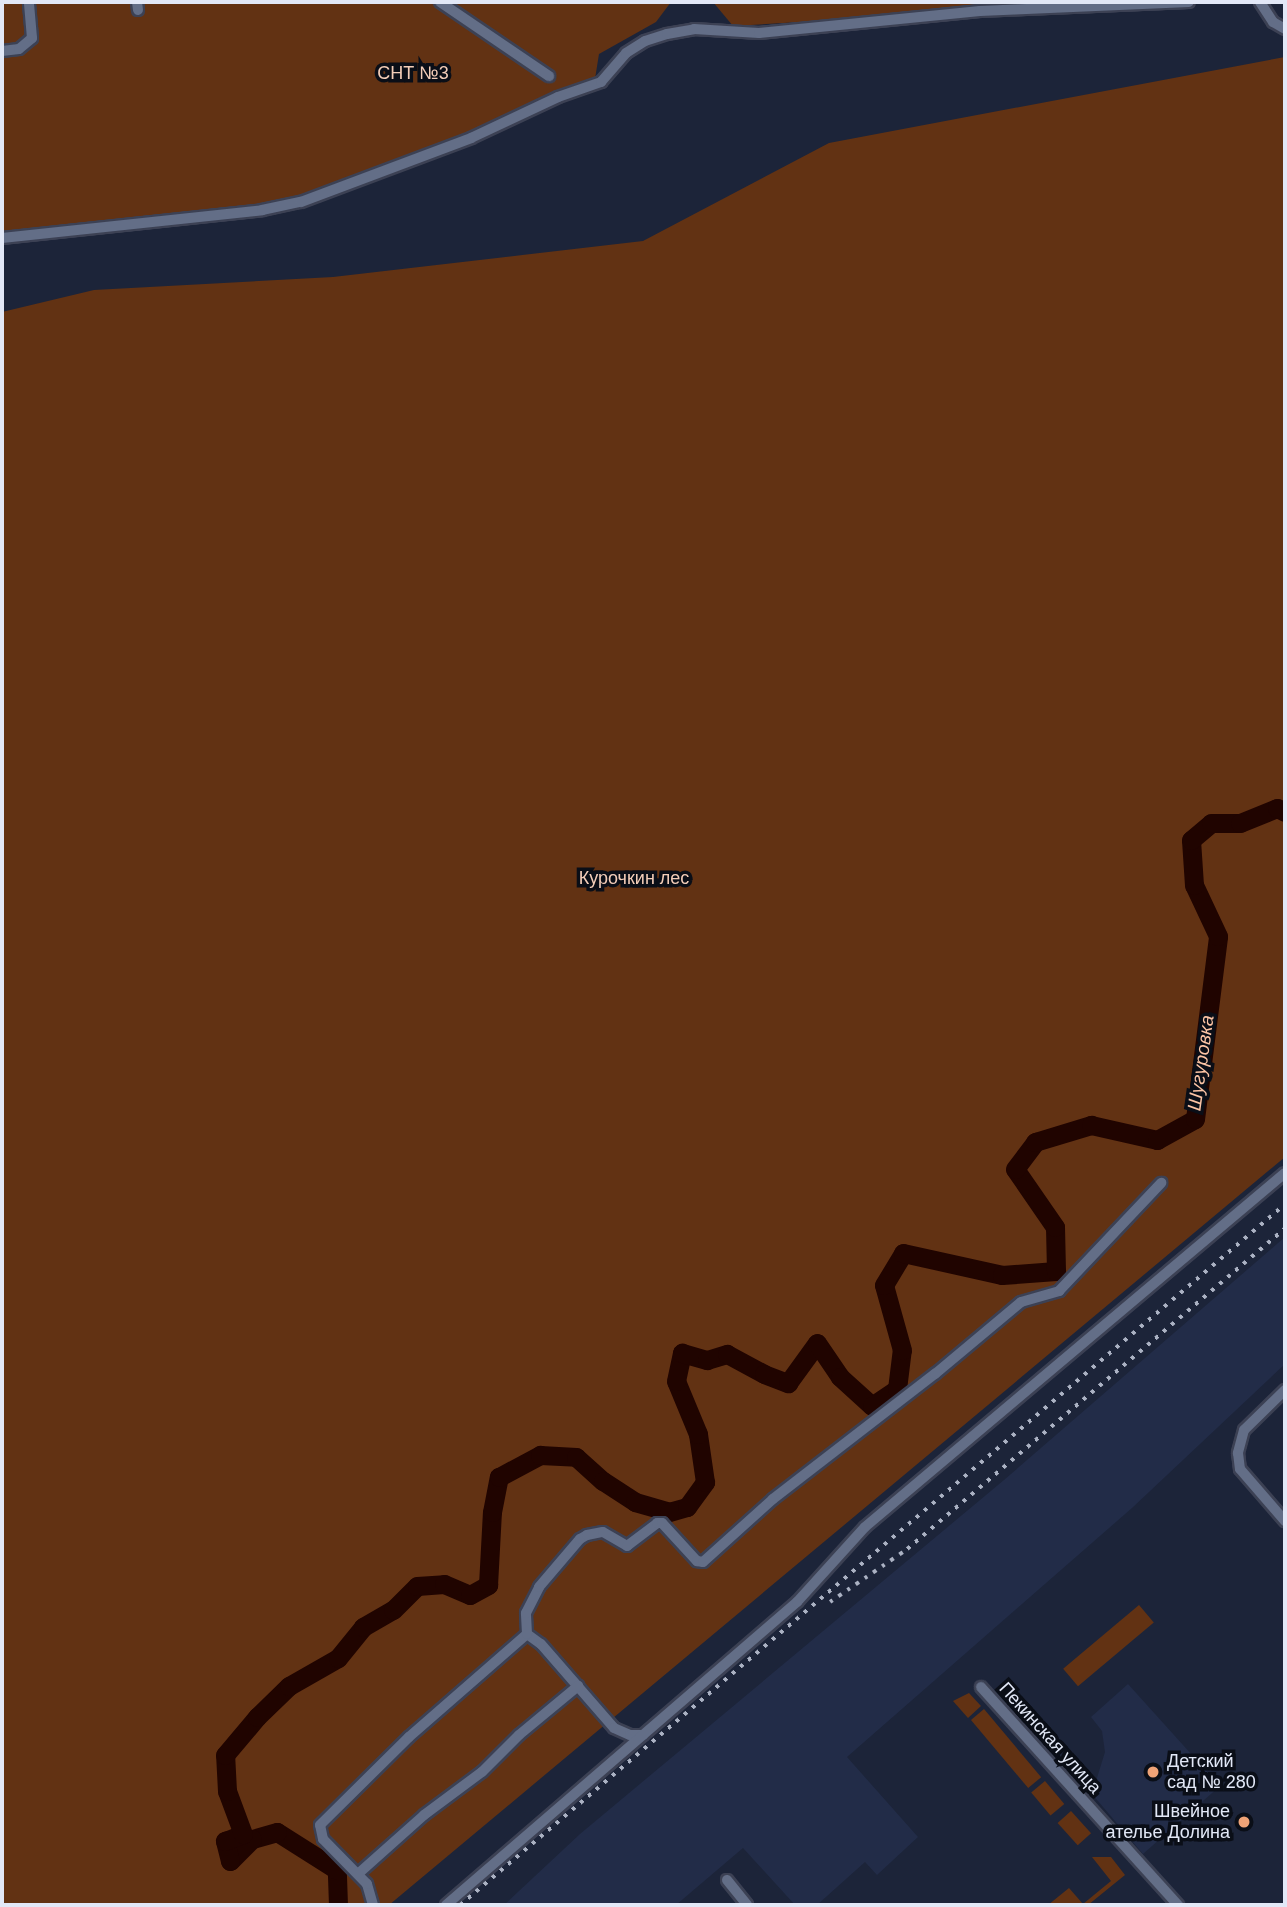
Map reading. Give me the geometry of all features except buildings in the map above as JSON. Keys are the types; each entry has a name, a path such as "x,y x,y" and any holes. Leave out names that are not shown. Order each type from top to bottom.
{"street":[{"path":"2,51 19,49 32,38 29,2"},
{"path":"440,2 549,76"},
{"path":"2,238 262,210 301,202 471,138 558,97 601,82 626,53 645,41 667,34 694,29 759,33 960,7 1188,2"},
{"path":"1260,2 1273,22 1285,29"},
{"path":"446,1905 797,1602 865,1527 1285,1173"},
{"path":"527,1634 526,1613 538,1587 580,1539 603,1532 627,1546 657,1523 662,1523 697,1561 703,1562 773,1499 935,1374 1021,1302 1059,1291 1161,1183"},
{"path":"1285,1390 1244,1430 1238,1453 1240,1469 1285,1521"},
{"path":"527,1634 541,1644 614,1728 630,1735 643,1735"},
{"path":"373,1905 367,1884 359,1873 323,1839 320,1831 324,1819 409,1737 527,1634"},
{"path":"359,1873 424,1815 482,1772 519,1735 578,1686"},
{"name":"Пекинская улица","path":"981,1687 1178,1905"},
{"path":"727,1880 747,1905"}],"shaded area":[{"path":"1285,1237 1285,1364 1132,1508 847,1757 918,1837 877,1875 865,1862 817,1905 795,1905 743,1848 676,1905 504,1905 580,1834 1004,1480"},
{"name":"Детский сад № 280","path":"1128,1684 1220,1786 1143,1854 1092,1794 1105,1752 1102,1731 1091,1717"}],"green space":[{"name":"СНТ №3","path":"2,2 671,2 656,22 599,54 594,85 264,211 2,239"},
{"path":"713,2 1137,2 733,26"},
{"name":"Курочкин лес","path":"1285,57 1285,1157 389,1905 2,1905 2,312 94,290 333,277 643,241 829,143"},
{"path":"1139,1605 1154,1623 1078,1686 1063,1669"},
{"path":"969,1693 981,1706 968,1718 953,1701"},
{"path":"984,1709 1041,1777 1028,1788 971,1720"},
{"path":"1045,1781 1064,1804 1050,1816 1031,1793"},
{"path":"1071,1811 1091,1833 1078,1845 1058,1823"},
{"path":"1092,1857 1111,1857 1125,1875 1088,1905 1048,1905 1069,1888 1083,1904 1111,1881"}],"waterway":[{"name":"Шугуровка","path":"338,1905 337,1870 277,1832 252,1839 230,1861 225,1841 243,1834 227,1791 225,1755 257,1717 289,1686 338,1658 363,1627 393,1610 417,1586 444,1584 470,1595 488,1585 492,1512 499,1477 540,1455 576,1457 603,1481 635,1502 669,1512 687,1507 705,1482 698,1434 676,1381 682,1353 707,1360 727,1354 764,1374 788,1383 817,1343 840,1377 872,1406 897,1389 902,1350 884,1285 903,1253 1002,1275 1056,1271 1055,1227 1015,1169 1035,1142 1091,1125 1157,1140 1195,1119 1218,936 1194,885 1191,840 1211,823 1240,823 1277,808 1285,812"}],"railway":[{"path":"460,1905 1285,1204"},
{"path":"830,1602 907,1549 1285,1228"}],"place":[{"name":"Детский сад № 280","path":"1153,1772"},
{"name":"Швейное ателье Долина","path":"1244,1822"}]}
